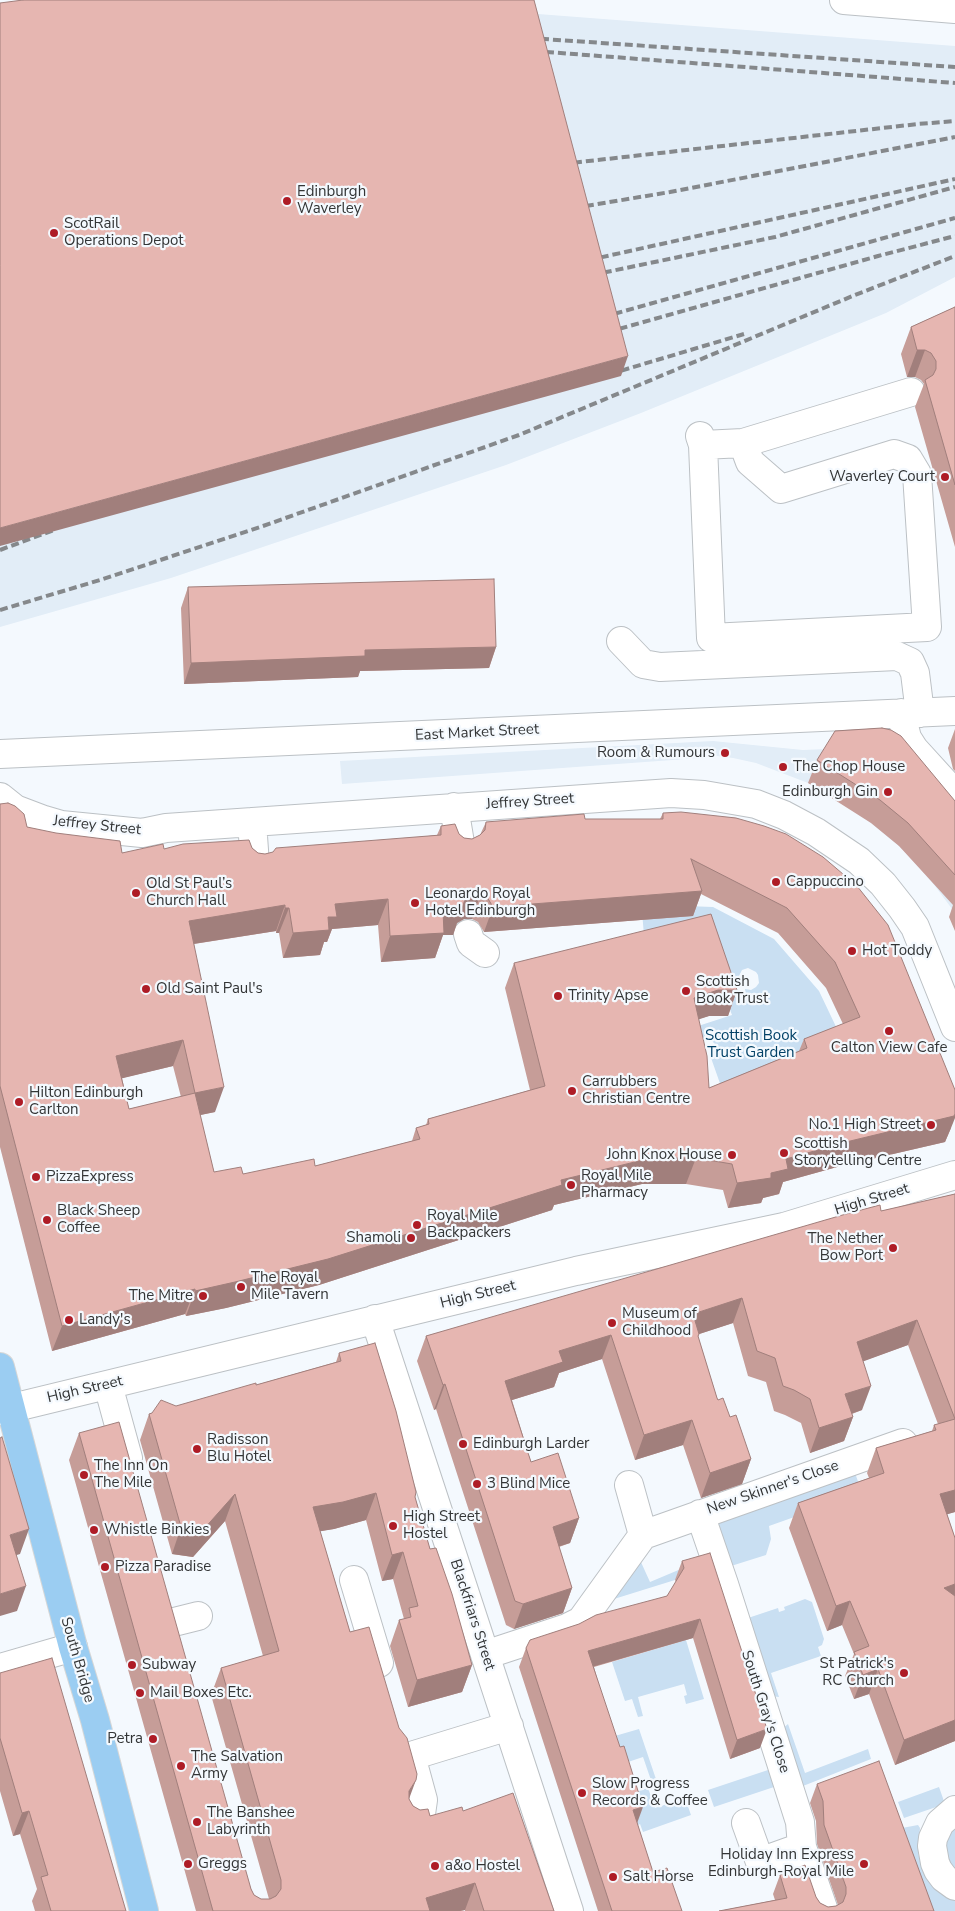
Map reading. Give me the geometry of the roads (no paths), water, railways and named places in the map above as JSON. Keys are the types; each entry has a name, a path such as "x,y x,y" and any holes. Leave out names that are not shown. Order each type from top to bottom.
{"main road":[{"name":"South Bridge","path":"0,1367 6,1409 95,1720 144,1911"}],"street":[{"path":"844,0 955,9"},
{"path":"743,443 750,462 782,489 894,454 908,459 917,474 927,627 710,638 701,440 743,443 911,392"},
{"path":"621,641 643,664 660,667 897,656 910,662 916,674 907,738 914,749 955,794"},
{"name":"East Market Street","path":"0,754 955,711"},
{"name":"Jeffrey Street","path":"0,797 15,809 34,818 61,825 142,833 166,828 671,793 728,798 756,804 784,815 816,832 859,861 883,884 915,927 955,1027"},
{"path":"454,807 461,849"},
{"path":"252,822 255,864"},
{"name":"High Street","path":"6,1409 613,1262 784,1227 955,1175"},
{"name":"Blackfriars Street","path":"375,1320 569,1911"},
{"path":"108,1385 135,1481"},
{"name":"New Skinner's Close","path":"643,1535 903,1443"},
{"path":"485,1655 568,1628 586,1616 643,1535 629,1485"},
{"name":"South Gray's Close","path":"700,1514 800,1822 802,1847 824,1911"},
{"path":"354,1580 384,1684"},
{"path":"166,1594 186,1619 182,1650"},
{"path":"0,1668 73,1647"},
{"path":"410,1756 508,1726"},
{"path":"398,1731 404,1750 410,1756 424,1806 421,1814 414,1821"},
{"path":"955,1810 940,1823 933,1838 932,1846 938,1870 944,1878 955,1886"},
{"path":"746,1823 760,1862 802,1847"}],"railway":[{"path":"529,38 955,67"},
{"path":"534,51 955,83"},
{"path":"562,164 955,121"},
{"path":"574,208 670,192 955,137"},
{"path":"589,260 955,179"},
{"path":"592,275 775,237 955,187"},
{"path":"603,317 955,218"},
{"path":"608,332 955,236"},
{"path":"0,610 100,580 263,526 519,435 855,295 955,256"},
{"path":"610,374 744,334"},
{"path":"0,550 54,530"}],"place":[{"name":"Edinburgh Waverley","path":"287,201"},
{"name":"ScotRail Operations Depot","path":"54,233"},
{"name":"Waverley Court","path":"945,477"},
{"name":"Room & Rumours","path":"725,753"},
{"name":"The Chop House","path":"783,767"},
{"name":"Edinburgh Gin","path":"888,792"},
{"name":"Cappuccino","path":"776,882"},
{"name":"Old St Paul’s Church Hall","path":"136,893"},
{"name":"Leonardo Royal Hotel Edinburgh","path":"415,903"},
{"name":"Hot Toddy","path":"852,951"},
{"name":"Old Saint Paul's","path":"146,989"},
{"name":"Scottish Book Trust","path":"686,991"},
{"name":"Trinity Apse","path":"558,996"},
{"name":"Calton View Cafe","path":"889,1031"},
{"name":"Carrubbers Christian Centre","path":"572,1091"},
{"name":"Hilton Edinburgh Carlton","path":"19,1102"},
{"name":"No.1 High Street","path":"931,1125"},
{"name":"Scottish Storytelling Centre","path":"784,1153"},
{"name":"John Knox House","path":"732,1155"},
{"name":"PizzaExpress","path":"36,1177"},
{"name":"Royal Mile Pharmacy","path":"571,1185"},
{"name":"Black Sheep Coffee","path":"47,1220"},
{"name":"Royal Mile Backpackers","path":"417,1225"},
{"name":"Shamoli","path":"411,1238"},
{"name":"The Nether Bow Port","path":"893,1248"},
{"name":"The Royal Mile Tavern","path":"241,1287"},
{"name":"The Mitre","path":"203,1296"},
{"name":"Landy's","path":"69,1320"},
{"name":"Museum of Childhood","path":"612,1323"},
{"name":"Edinburgh Larder","path":"463,1444"},
{"name":"Radisson Blu Hotel","path":"197,1449"},
{"name":"The Inn On The Mile","path":"84,1475"},
{"name":"3 Blind Mice","path":"477,1484"},
{"name":"High Street Hostel","path":"393,1526"},
{"name":"Whistle Binkies","path":"94,1530"},
{"name":"Pizza Paradise","path":"105,1567"},
{"name":"Subway","path":"132,1665"},
{"name":"St Patrick's RC Church","path":"904,1673"},
{"name":"Mail Boxes Etc.","path":"140,1693"},
{"name":"Petra","path":"153,1739"},
{"name":"The Salvation Army","path":"181,1766"},
{"name":"Slow Progress Records & Coffee","path":"582,1793"},
{"name":"The Banshee Labyrinth","path":"197,1822"},
{"name":"Greggs","path":"188,1864"},
{"name":"Holiday Inn Express Edinburgh-Royal Mile","path":"864,1864"},
{"name":"a&o Hostel","path":"435,1866"},
{"name":"Salt Horse","path":"613,1877"}],"park label":[{"name":"Scottish Book Trust Garden","path":"751,1044"}]}
